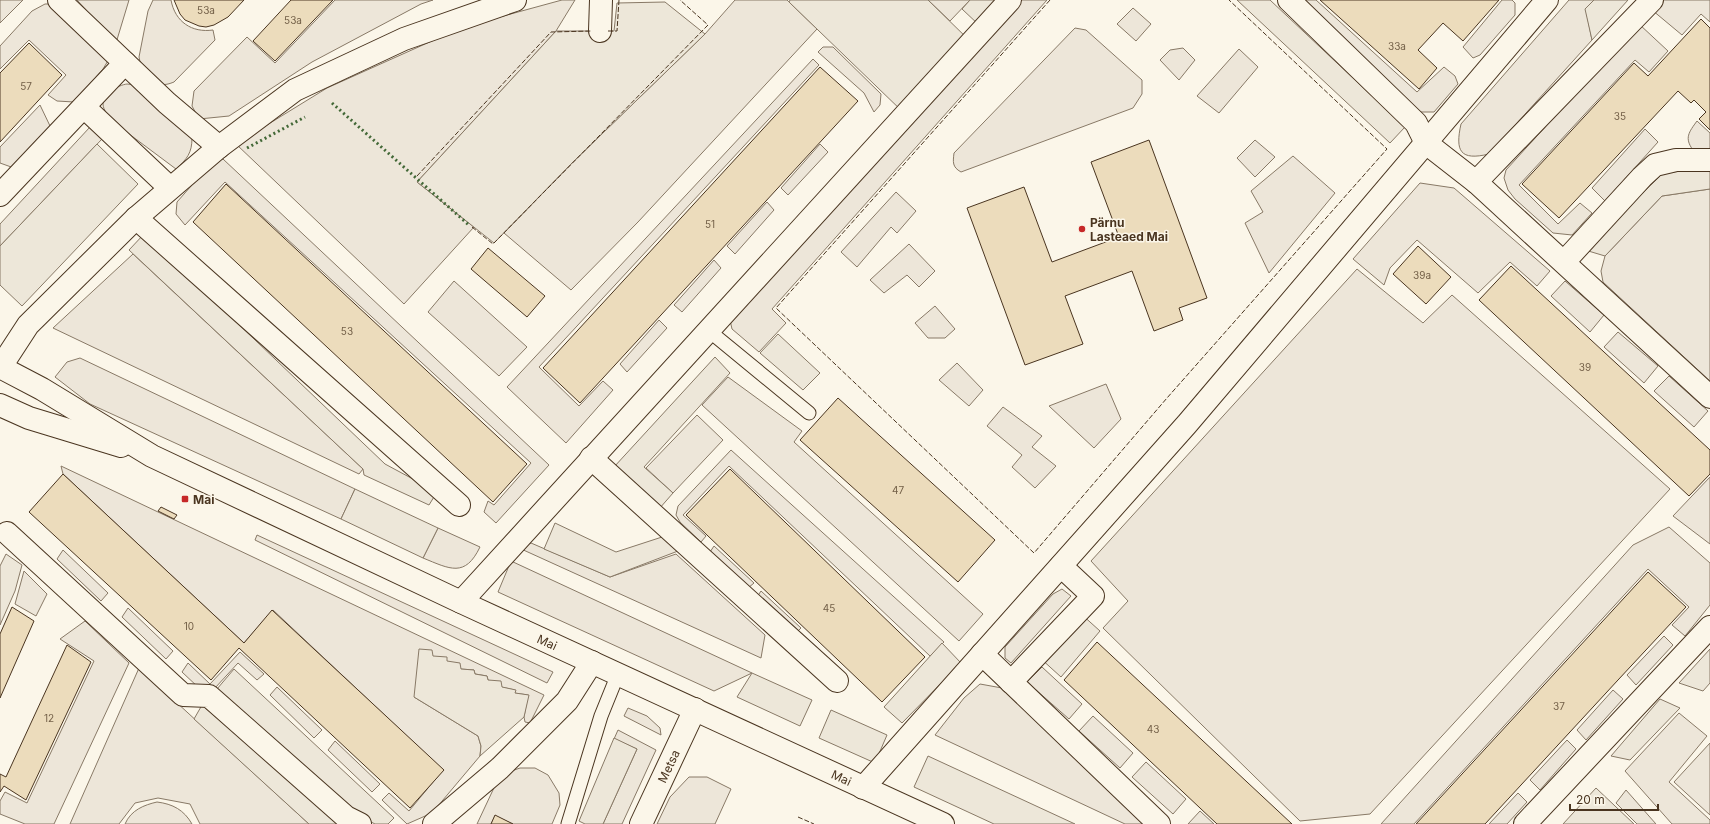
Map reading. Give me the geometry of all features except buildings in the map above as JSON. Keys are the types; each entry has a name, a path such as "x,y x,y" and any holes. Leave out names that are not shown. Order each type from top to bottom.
{"street":[{"path":"59,0 167,104 219,147"},
{"path":"0,367 28,325 136,218 219,147 307,83 404,39 515,0"},
{"path":"600,31 601,0"},
{"path":"460,602 1010,0"},
{"path":"1289,0 1416,123 1426,143 1476,182 1710,397"},
{"path":"863,788 1187,424 1547,0"},
{"path":"1476,182 1652,0"},
{"path":"0,195 125,63"},
{"path":"84,107 170,188"},
{"path":"1564,262 1642,177 1655,165 1676,160 1710,160"},
{"path":"136,218 459,505"},
{"name":"Mai","path":"0,367 42,389 152,456 460,602 943,824"},
{"name":"Mai","path":"0,405 29,418 152,456"},
{"path":"592,458 837,681"},
{"path":"2,537 183,695 209,696 346,817 360,824"},
{"path":"1011,682 1093,596 1061,566"},
{"path":"1525,824 1710,627"},
{"path":"982,654 1159,824"},
{"path":"434,824 500,768 567,701 592,662"},
{"name":"Metsa","path":"641,824 695,709"}],"lane":[{"path":"708,330 809,413"},
{"path":"568,824 601,716 618,674"}],"shaded area":[{"path":"0,0 23,0 0,23"},
{"path":"77,0 129,0 116,43"},
{"path":"153,0 171,0 176,14 181,20 192,28 198,30 213,30 215,40 174,82 166,84 160,84 152,79 143,68 139,57 148,11"},
{"path":"335,0 433,0 421,4 312,62 229,116 199,119 192,106 194,91 247,37 275,63"},
{"path":"562,0 575,0 556,31 417,182 474,227 404,304 236,144 327,88 463,27"},
{"path":"735,0 787,0 817,29 638,222 571,290 504,233 572,163 705,34"},
{"path":"790,0 928,0 972,43 905,114 789,2"},
{"path":"928,0 970,0 950,21"},
{"path":"970,0 1001,0 979,25 962,9"},
{"path":"1022,0 1047,0 772,309 786,323 759,352 732,329 730,320 734,312"},
{"path":"1237,0 1270,0 1405,127 1390,143"},
{"path":"1302,0 1316,0 1417,92 1444,67 1455,76 1458,84 1434,112 1421,112 1394,91"},
{"path":"1502,0 1512,0 1515,3 1515,15 1480,55 1473,58 1463,47"},
{"path":"1569,0 1594,0 1586,10 1592,40 1489,154 1479,156 1466,155 1462,152 1459,141 1461,124"},
{"path":"1594,0 1628,0 1592,40 1585,9"},
{"path":"1660,0 1710,0 1710,22 1701,14 1682,35 1652,10"},
{"path":"665,2 705,34 572,163 494,243 417,182 556,31 614,31 617,3"},
{"path":"45,4 51,4 109,59 103,69 74,102 57,101 48,95 66,75 29,40 0,69 0,46 32,11"},
{"path":"1133,8 1151,24 1136,41 1117,24"},
{"path":"1639,24 1668,51 1649,72 1635,60 1519,185 1558,224 1580,203 1592,213 1572,235 1553,233 1515,199 1508,190 1504,178 1506,170"},
{"path":"1075,28 1086,30 1142,80 1142,94 1133,108 961,172 958,170 954,164 954,153"},
{"path":"823,47 833,47 881,94 880,105 874,112 864,93 818,52"},
{"path":"1183,48 1195,60 1179,80 1160,60 1170,50"},
{"path":"1239,49 1258,67 1219,113 1197,96"},
{"path":"813,59 819,65 539,367 579,406 603,381 613,390 566,443 507,387"},
{"path":"127,84 137,85 192,138 190,152 176,169 113,122 105,111 103,104 105,97 115,88"},
{"path":"40,105 51,128 14,168 0,163 0,147"},
{"path":"1697,121 1710,133 1710,153 1693,150 1690,146 1688,138"},
{"path":"90,127 102,139 0,246 0,224"},
{"path":"1645,129 1658,142 1605,201 1592,188"},
{"path":"1255,140 1275,157 1255,177 1237,158"},
{"path":"97,144 138,184 22,306 0,285 0,246"},
{"path":"820,144 828,152 788,195 781,188"},
{"path":"1293,156 1335,193 1269,273 1245,223 1263,212 1251,191"},
{"path":"223,159 549,465 496,523 484,512 488,501 494,505 531,463 225,182 185,225 176,214 177,202 214,160"},
{"path":"1710,168 1710,189 1662,196 1605,256 1585,250 1663,173"},
{"path":"1420,183 1454,188 1550,271 1537,286 1510,262 1478,293 1417,240 1390,268 1384,285 1353,259"},
{"path":"1710,189 1710,381 1603,282 1601,271 1605,256 1662,196"},
{"path":"896,192 916,211 897,233 891,227 857,267 841,252"},
{"path":"767,202 774,210 735,254 727,246"},
{"path":"144,234 385,464 437,492 429,505 364,475 363,469 129,250"},
{"path":"909,244 935,271 919,287 907,275 884,293 870,280"},
{"path":"133,254 363,469 359,474 53,328"},
{"path":"714,260 721,268 682,312 674,305"},
{"path":"1357,269 1423,323 1452,295 1670,489 1370,814 1300,821 1103,628 1128,601 1091,561"},
{"path":"454,281 527,347 499,376 428,312"},
{"path":"1565,281 1604,315 1590,332 1551,296"},
{"path":"935,306 955,329 945,338 928,338 915,323"},
{"path":"659,320 667,328 627,372 620,364"},
{"path":"1618,332 1658,366 1644,383 1604,347"},
{"path":"778,334 820,373 803,390 760,353"},
{"path":"715,357 730,373 644,467 673,493 659,509 614,467"},
{"path":"80,358 355,489 341,519 90,404 55,377 67,362"},
{"path":"957,363 983,390 969,406 939,380"},
{"path":"1669,376 1708,411 1694,427 1654,391"},
{"path":"728,377 802,431 794,442 983,614 959,641 702,405"},
{"path":"1106,384 1121,419 1094,448 1049,406"},
{"path":"1003,407 1042,436 1032,447 1056,466 1035,488 1012,467 1022,455 987,426"},
{"path":"697,415 723,440 673,493 646,468"},
{"path":"731,450 944,642 930,656 729,466 683,515 706,536 701,542 680,522 676,515 678,506"},
{"path":"61,466 544,695 530,723 525,722 524,717 528,695 514,693 515,690 501,687 488,680 487,676 475,674 474,670 460,669 414,697 478,736 481,746 480,756 432,813 407,824 382,800 389,793 409,811 443,770 273,610 244,643 63,474"},
{"path":"1710,477 1710,544 1673,516"},
{"path":"355,489 438,528 423,558 341,519"},
{"path":"555,523 616,552 662,537 678,551 610,577 544,549"},
{"path":"1669,527 1710,563 1710,605 1685,636 1672,625 1689,607 1648,569 1414,824 1381,824 1633,545"},
{"path":"438,528 480,547 469,563 462,567 449,568 423,558"},
{"path":"257,535 553,672 547,683 255,540"},
{"path":"531,543 610,577 676,554 765,635 761,658 519,548"},
{"path":"714,546 754,583 748,588 710,552"},
{"path":"63,550 108,593 101,601 57,559"},
{"path":"6,554 22,565 15,591 0,625 0,566"},
{"path":"511,561 752,673 714,691 498,592"},
{"path":"24,571 47,594 36,616 15,604"},
{"path":"1062,589 1071,596 1011,663 1005,658 1005,647 1053,594"},
{"path":"761,591 801,628 795,634 757,597"},
{"path":"128,608 173,651 166,659 122,617"},
{"path":"1080,613 1100,631 1061,677 1039,657"},
{"path":"85,621 129,663 54,824 25,824 0,814 0,801 5,792 27,803 94,661 60,639"},
{"path":"1664,636 1673,645 1636,685 1627,675"},
{"path":"942,643 961,663 902,723 884,707"},
{"path":"419,649 432,650 433,656 447,657 447,661 460,663 461,669 474,670 475,674 487,676 488,680 501,681 502,687 516,690 515,693 529,695 524,717 480,756 481,746 478,736 414,697"},
{"path":"1710,649 1710,683 1703,691 1679,683"},
{"path":"240,652 264,674 257,680 238,663 215,688 199,688 182,672 188,663 210,684"},
{"path":"1042,667 1082,704 1069,719 1027,682"},
{"path":"139,668 309,824 200,824 190,804 158,798 135,803 119,824 70,824"},
{"path":"234,669 394,818 388,824 375,824 354,813 217,689"},
{"path":"752,673 812,700 800,726 737,697"},
{"path":"980,684 1002,688 1144,824 1125,824 935,735 964,698"},
{"path":"277,687 322,730 314,738 270,695"},
{"path":"1613,690 1623,699 1586,740 1577,730"},
{"path":"1660,699 1680,708 1630,760 1611,756"},
{"path":"202,705 340,824 309,824 194,719"},
{"path":"628,708 647,716 660,728 661,735 624,716"},
{"path":"831,710 887,735 875,763 819,738"},
{"path":"1679,713 1707,736 1669,782 1710,820 1710,824 1672,824 1625,771"},
{"path":"1093,716 1133,753 1120,768 1079,731"},
{"path":"618,730 656,750 622,824 603,824 637,749 614,739"},
{"path":"614,738 637,749 603,824 585,824 579,821"},
{"path":"1567,740 1576,749 1540,790 1530,780"},
{"path":"335,741 380,784 372,792 328,750"},
{"path":"1710,743 1710,815 1674,782"},
{"path":"928,756 1075,824 994,824 914,787"},
{"path":"1146,762 1186,799 1173,814 1132,777"},
{"path":"520,768 535,768 548,775 559,793 560,805 552,824 513,824 495,816 491,824 477,824 500,775"},
{"path":"689,777 707,777 731,789 715,824 657,824 670,797"},
{"path":"1596,788 1634,824 1563,824"},
{"path":"1626,790 1656,824 1637,824 1616,803"},
{"path":"1518,793 1527,802 1507,824 1489,824"},
{"path":"157,802 178,808 192,824 125,824 131,815 138,809"},
{"path":"1200,811 1214,824 1188,824"}],"hedge":[{"path":"332,103 470,226"},
{"path":"247,148 305,117"}],"fence":[{"path":"608,31 617,31 619,0"},
{"path":"472,227 493,244 708,25 680,0"},
{"path":"1050,0 776,308 1034,553 1167,398 1387,149 1229,0"},
{"path":"417,176 551,32 592,31"},
{"path":"798,817 814,824"}],"place":[{"name":"Pärnu Lasteaed Mai","path":"1082,229"},
{"name":"Mai","path":"185,499"}]}
